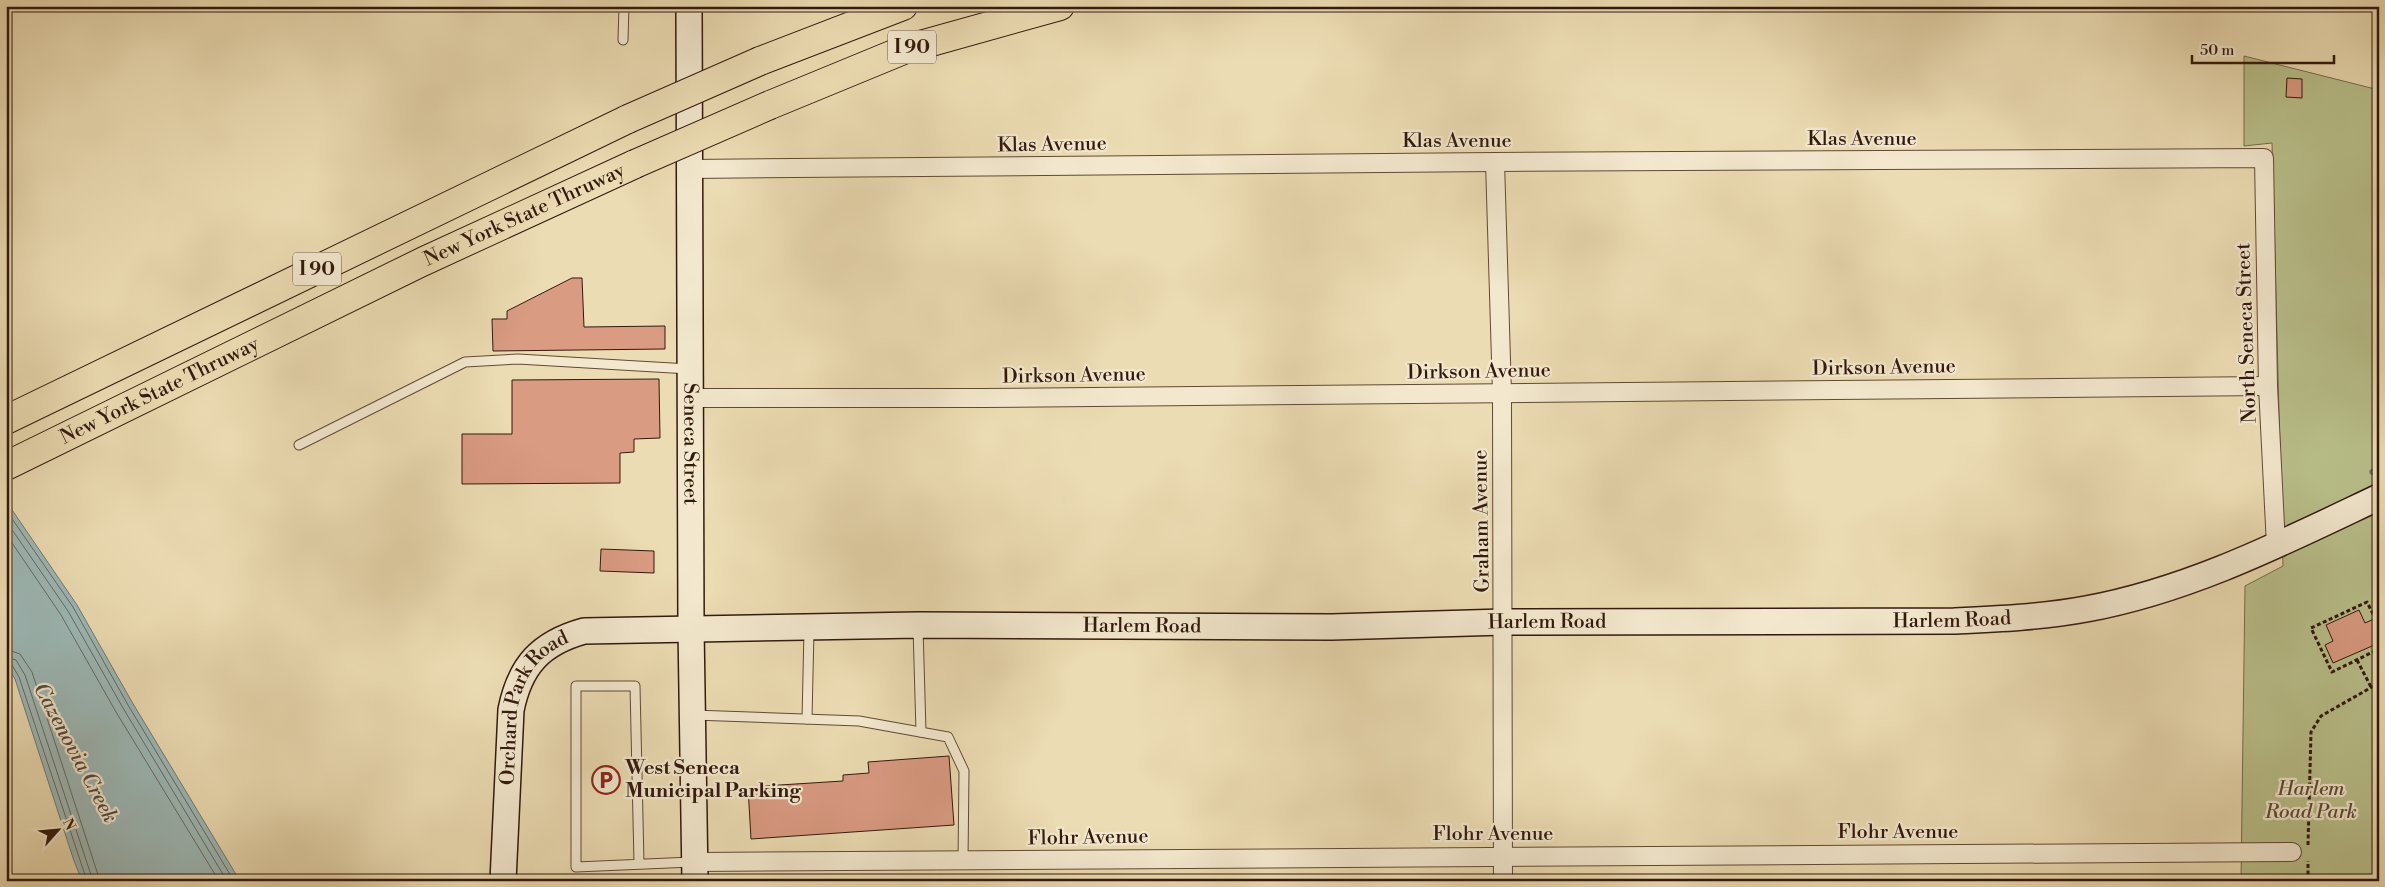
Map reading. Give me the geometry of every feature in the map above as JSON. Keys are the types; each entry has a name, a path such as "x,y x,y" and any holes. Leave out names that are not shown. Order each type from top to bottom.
{"highway":[{"name":"New York State Thruway","path":"6,420 628,119 760,60 903,6"},
{"name":"New York State Thruway","path":"11,463 422,262 635,164 770,105 906,49 1060,6"}],"main road":[{"name":"Seneca Street","path":"689,6 691,628 695,871"},
{"name":"Harlem Road","path":"691,628 918,625 1332,628 1504,622 1954,621 2018,617 2086,609 2134,598 2214,572 2276,546 2379,497"},
{"name":"Orchard Park Road","path":"503,881 511,710 514,692 521,675 532,660 565,636 584,631 691,628"}],"street":[{"name":"North Seneca Street","path":"2224,159 2264,158 2268,386 2276,546"},
{"name":"Klas Avenue","path":"690,169 1495,162 2224,159"},
{"name":"Graham Avenue","path":"1495,162 1502,393 1504,622 1503,881"},
{"name":"Dirkson Avenue","path":"691,398 2268,386"},
{"name":"Flohr Avenue","path":"695,871 963,861 1503,855 2292,852"}],"lane":[{"path":"622,40 624,6"},
{"path":"300,445 465,362 518,359 690,369"},
{"path":"918,625 921,732"},
{"path":"807,719 809,627"},
{"path":"639,863 635,686 576,686 576,867 639,863 695,871"},
{"path":"693,715 859,721 948,737 964,771 963,861"}],"path":[{"path":"2379,626 2367,602 2311,628 2332,672 2379,649"},
{"path":"2357,660 2371,687"},
{"path":"2308,881 2311,732 2322,716 2379,683"}],"green space":[{"name":"Harlem Road Park","path":"2244,56 2379,90 2379,881 2241,881 2245,586 2283,566 2272,143 2244,146"}],"water":[{"name":"Cazenovia Creek","path":"6,501 77,605 132,702 240,881 82,881 15,679 6,665"}],"building":[{"path":"2287,78 2302,79 2302,98 2286,97"},
{"path":"572,278 582,278 584,327 665,326 665,349 493,351 492,319 507,319 507,311"},
{"path":"659,379 660,438 634,439 634,452 620,453 620,483 462,484 462,434 512,434 512,380"},
{"path":"601,549 654,551 654,573 600,571"},
{"path":"2359,610 2365,623 2374,619 2379,629 2379,643 2333,663 2325,645 2333,641 2326,625"},
{"path":"949,756 954,825 751,839 748,787 843,781 843,775 869,773 868,762"}],"waterway":[{"path":"2372,472 2379,468"}],"place":[{"name":"West Seneca Municipal Parking","path":"606,780"}]}
